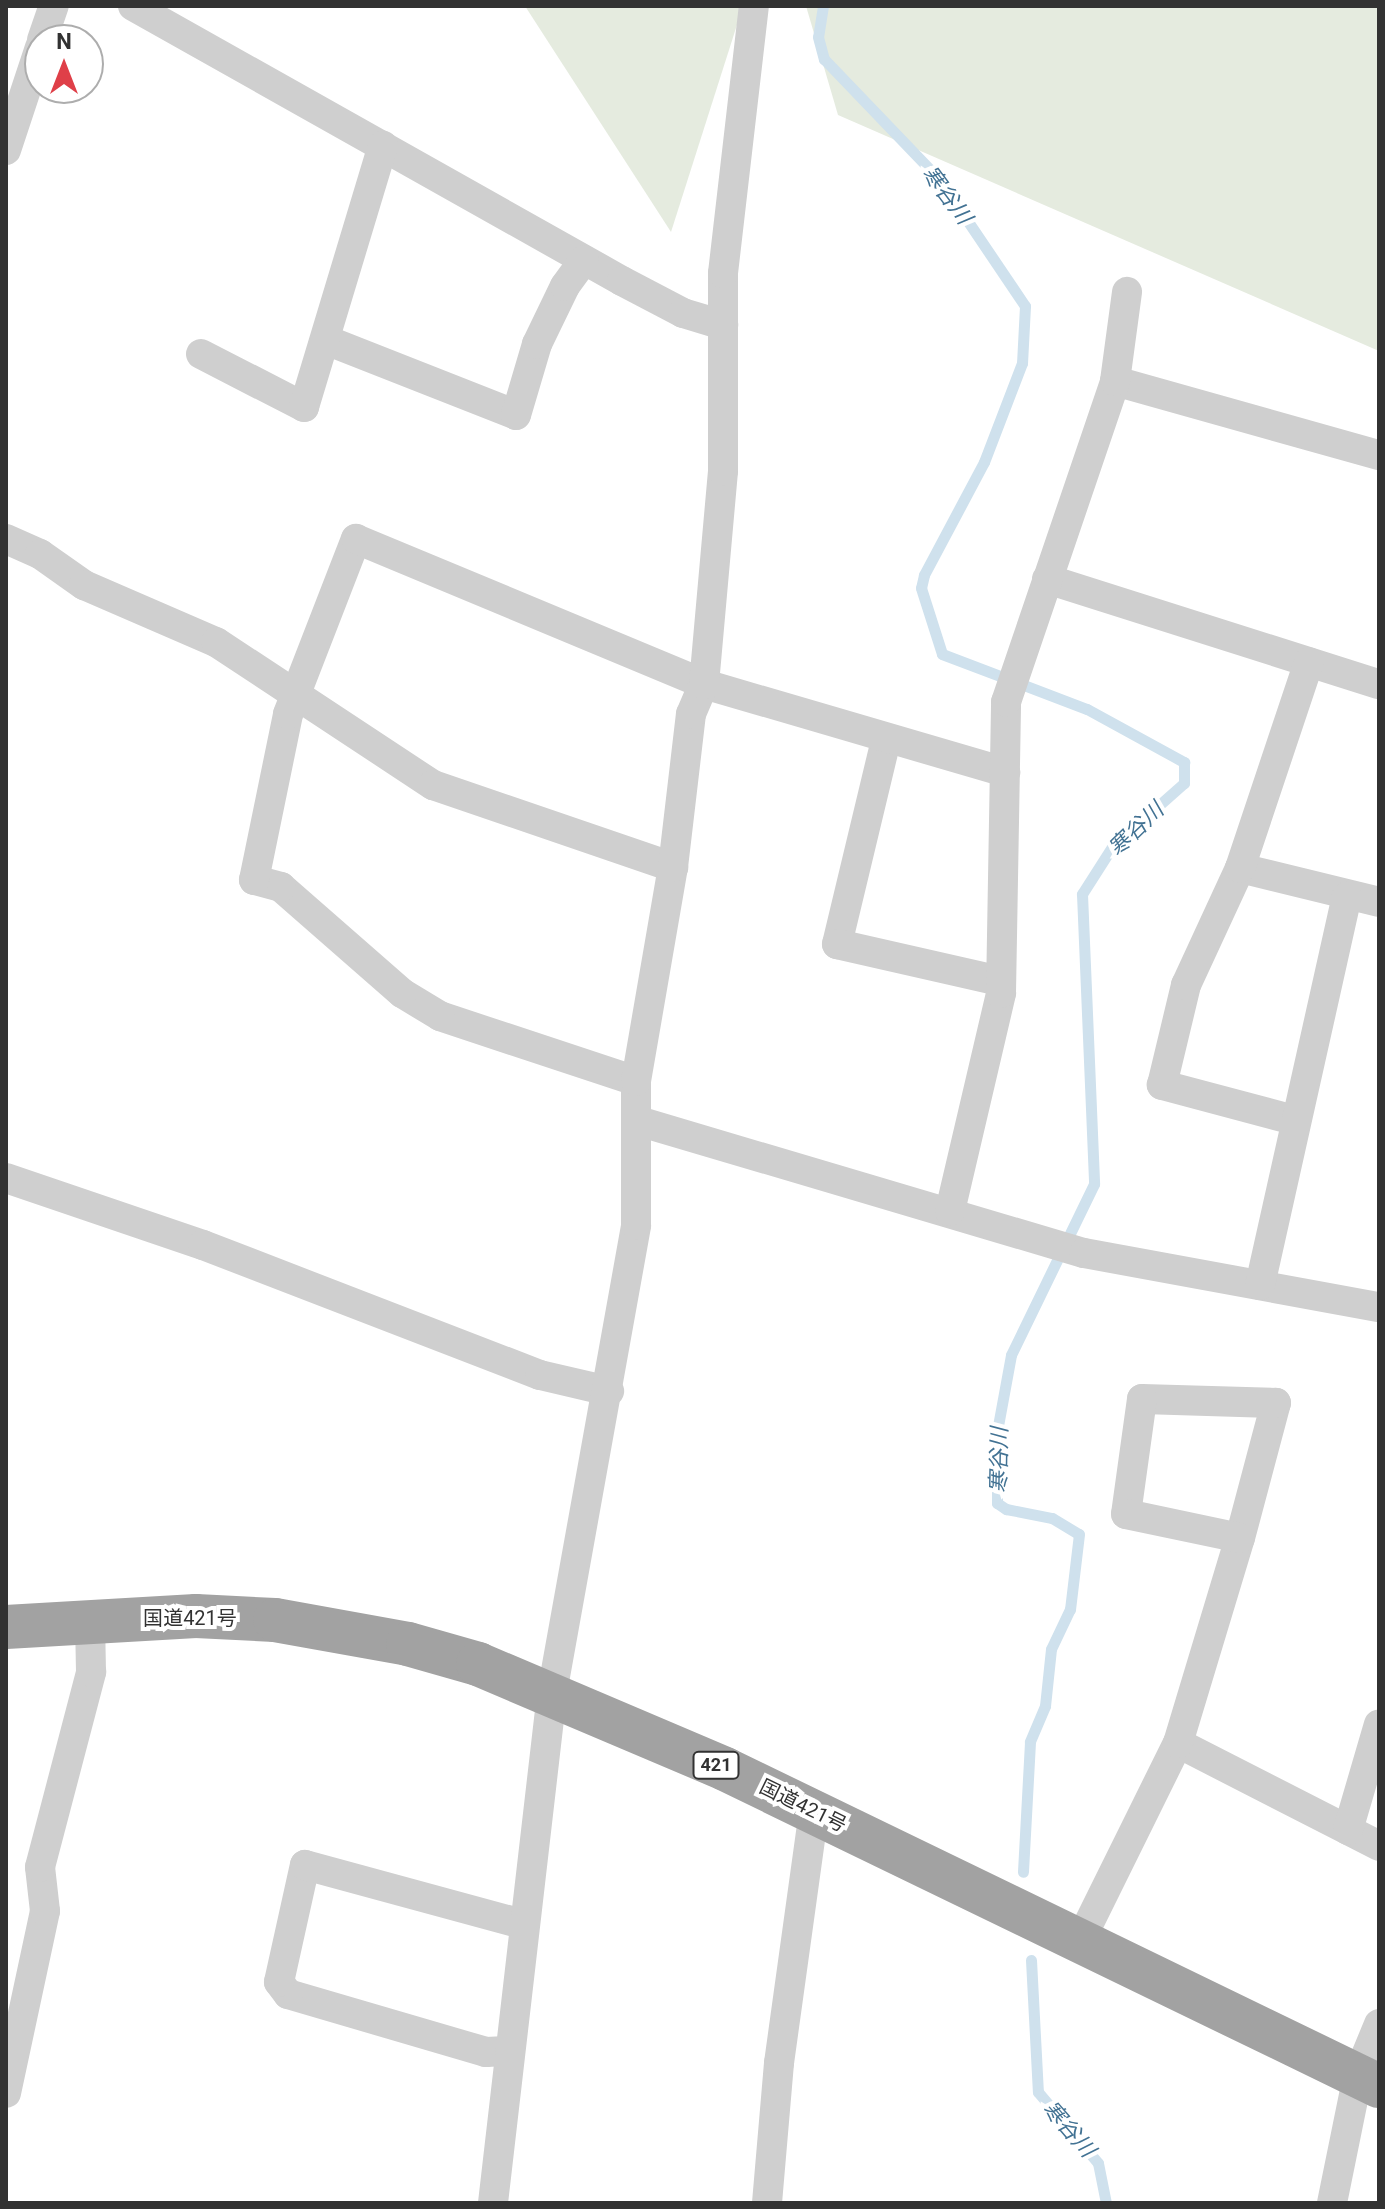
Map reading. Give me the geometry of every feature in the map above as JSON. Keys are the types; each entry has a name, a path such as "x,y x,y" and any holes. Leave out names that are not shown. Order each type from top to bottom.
{"highway":[{"name":"国道421号","path":"6,1627 90,1619 196,1616 341,1630 478,1664 552,1693 814,1812 1368,2080"}],"street":[{"path":"133,6 584,260 683,313 723,325"},
{"path":"493,2203 507,2051 552,1693 609,1391 636,1225 636,1081 673,867 691,714 704,684 723,471 723,273 754,6"},
{"path":"6,150 24,95"},
{"path":"201,354 304,407 383,146"},
{"path":"326,340 516,415 537,344 565,286 584,260"},
{"path":"950,1211 1000,981 1006,702 1115,381 1127,292"},
{"path":"1115,381 1379,455"},
{"path":"6,539 40,554 84,585 216,642 433,785 673,867"},
{"path":"636,1081 440,1016 402,993 281,887 254,880 276,759 297,694 356,539 704,684 886,740 1005,772"},
{"path":"1047,579 1379,684"},
{"path":"1294,1120 1162,1085 1186,985 1240,868 1309,662"},
{"path":"886,740 837,944 1000,981"},
{"path":"1240,868 1347,897 1379,902"},
{"path":"1260,1285 1294,1120 1347,897"},
{"path":"638,1121 1084,1253 1379,1307"},
{"path":"6,1178 203,1245 540,1375 609,1391"},
{"path":"1080,1941 1178,1743 1240,1538 1276,1403 1142,1399 1126,1514 1240,1538"},
{"path":"6,2093 45,1911 40,1867 91,1672 90,1619"},
{"path":"1348,1830 1379,1724"},
{"path":"1178,1743 1379,1846"},
{"path":"767,2203 781,2047 814,1812"},
{"path":"507,2051 486,2052 303,1999 288,1994 279,1982 305,1865 522,1924"},
{"path":"1332,2203 1368,2080 1379,2024"}],"shaded area":[{"path":"525,6 743,6 671,232"},
{"path":"806,6 1379,6 1379,351 838,115"}],"waterway":[{"name":"寒谷川","path":"823,6 818,37 824,59 940,180 1025,306 1022,363 984,462 924,575 921,588 942,654 1087,709 1184,762 1184,783 1112,847 1082,894 1094,1184 1011,1355 997,1431 997,1503 1006,1509 1052,1518 1079,1534 1070,1609 1051,1649 1045,1706 1030,1742 1023,1872"},
{"name":"寒谷川","path":"1031,1960 1038,2092 1098,2163 1106,2203"}]}
